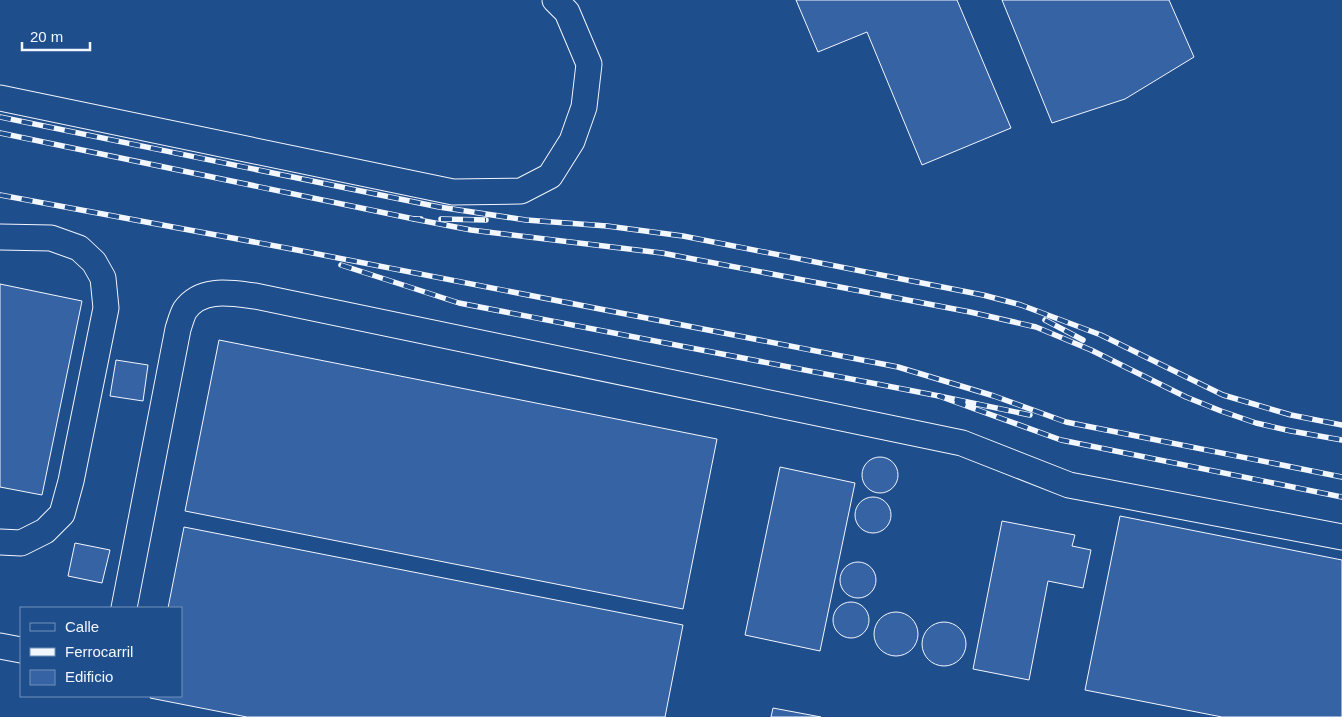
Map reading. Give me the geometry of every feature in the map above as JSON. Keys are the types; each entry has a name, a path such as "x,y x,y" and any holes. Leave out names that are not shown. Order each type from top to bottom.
{"lane":[{"path":"0,98 453,192 521,191 550,176 572,141 584,107 589,64 567,12 554,0"},
{"path":"0,237 52,238 79,248 94,262 103,278 106,308 62,514 45,531 21,543 0,542"},
{"path":"124,607 178,329 185,310 202,296 224,292 255,296 962,443 1069,486 1342,537"},
{"path":"0,646 20,650"}],"building":[{"path":"796,0 957,0 1011,128 922,165 867,32 818,52"},
{"path":"1002,0 1169,0 1194,57 1125,99 1052,123"},
{"path":"0,284 82,301 42,495 0,487"},
{"path":"219,340 717,439 683,609 185,511"},
{"path":"116,360 148,365 143,401 110,396"},
{"path":"880,457 887,458 893,462 897,468 897,482 893,488 887,492 880,493 873,492 867,488 863,482 862,475 863,468 867,462 873,458"},
{"path":"780,467 855,483 820,651 745,635"},
{"path":"873,497 880,498 886,502 890,508 890,522 886,528 880,532 873,533 866,532 860,528 856,522 855,515 856,508 860,502 866,498"},
{"path":"1120,516 1342,560 1342,717 1222,717 1085,690"},
{"path":"1002,521 1075,535 1072,546 1091,550 1083,588 1048,581 1029,680 973,669"},
{"path":"184,527 683,625 665,717 247,717 150,698 182,697 182,607 168,607"},
{"path":"75,543 110,550 102,583 68,576"},
{"path":"858,562 865,563 871,567 875,573 875,587 871,593 865,597 858,598 851,597 845,593 841,587 840,580 841,573 845,567 851,563"},
{"path":"851,602 858,603 864,607 868,613 868,627 864,633 858,637 851,638 844,637 838,633 834,627 833,620 834,613 838,607 844,603"},
{"path":"900,612 912,618 917,625 917,643 912,650 905,655 892,656 884,653 877,646 874,630 877,622 884,615"},
{"path":"948,622 960,628 965,635 965,653 960,660 953,665 940,666 932,663 925,656 922,640 925,632 932,625"},
{"path":"773,708 821,717 771,717"}],"railway":[{"path":"0,117 439,207 526,220 607,226 683,236 983,295 1021,305 1101,335 1223,395 1291,415 1342,425"},
{"path":"0,133 421,219"},
{"path":"0,195 297,250 898,367 994,396 1066,422 1342,477"},
{"path":"414,219 471,230 662,253 970,312 1036,327 1091,350 1186,397 1221,411 1256,423 1342,440"},
{"path":"441,219 486,220"},
{"path":"341,265 459,303 939,396"},
{"path":"1045,320 1083,340"},
{"path":"1030,415 939,396 1061,440 1342,497"}]}
